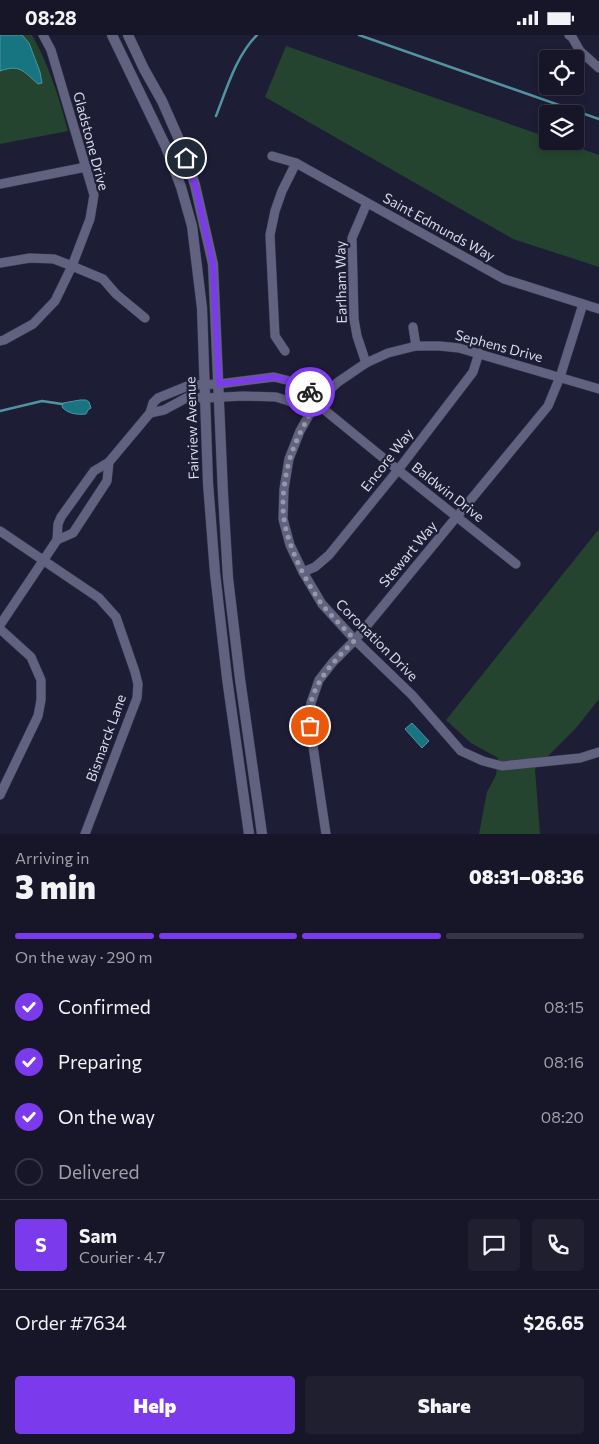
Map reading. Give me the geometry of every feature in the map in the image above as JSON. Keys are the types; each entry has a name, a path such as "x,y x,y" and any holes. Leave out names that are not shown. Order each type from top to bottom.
{"street":[{"name":"Gladstone Drive","path":"0,341 33,324 55,301 72,266 90,219 94,195 51,50 43,35"},
{"name":"Fairview Avenue","path":"112,35 166,147 182,187 192,226 202,308 208,483 215,573 227,678 250,834"},
{"name":"Fairview Avenue","path":"128,35 162,101 181,144 195,185 213,264 228,579 262,834"},
{"path":"571,36 580,51 599,68"},
{"name":"Saint Edmunds Way","path":"272,155 296,163 504,279 599,309"},
{"path":"285,351 275,336 270,235 274,211 296,163"},
{"path":"0,184 86,167"},
{"name":"Earlham Way","path":"366,363 354,319 352,238 367,203"},
{"path":"0,263 30,258 54,259 103,279 116,294 145,318"},
{"name":"Stewart Way","path":"326,834 310,726 311,703 320,680 333,662 355,640 548,406 560,377 583,304"},
{"path":"413,327 416,346"},
{"name":"Sephens Drive","path":"316,403 338,382 366,363 388,353 416,346 459,348 599,389"},
{"name":"Encore Way","path":"303,573 315,567 328,555 398,470 473,372 479,353"},
{"name":"Baldwin Drive","path":"0,627 57,540 58,524 61,517 94,471 109,462 150,413 153,403 158,397 190,385 219,384 274,377 298,383 310,391 316,403 516,564"},
{"path":"150,413 164,410 188,397 276,397 301,405 316,403"},
{"name":"Coronation Drive","path":"316,403 300,431 290,459 284,489 284,519 290,545 303,573 322,603 355,640 412,695 461,751 483,761 502,766 580,758 599,752"},
{"name":"Baldwin Drive","path":"57,540 73,533 107,481 109,462"},
{"name":"Bismarck Lane","path":"0,531 99,598 116,617 135,672 138,684 137,698 85,834"},
{"path":"0,627 32,657 41,680 41,700 38,716 0,795"}],"shaded area":[{"path":"0,35 32,35 44,58 53,82 68,131 0,144"},
{"path":"0,35 22,35 29,43 42,83 38,84 21,70 12,68 0,71"},
{"path":"286,46 539,134 539,150 584,150 599,155 599,267 513,239 265,97"},
{"path":"80,400 89,402 91,408 86,414 73,413 62,407 63,403"},
{"path":"599,529 599,699 576,728 535,769 540,834 479,834 487,792 496,775 498,758 471,743 446,720"},
{"path":"412,723 429,741 422,748 405,729"}],"waterway":[{"path":"216,116 238,62 257,35"},
{"path":"359,35 599,119"},
{"path":"0,411 42,401 62,404"}],"way so far":[{"path":"310,392 316,403 300,431 290,459 284,489 284,519 290,545 303,573 322,603 355,640 333,662 320,680 311,703 310,726"}],"route":[{"path":"186,158 195,185 213,264 219,384 274,377 298,383 310,392"}]}
